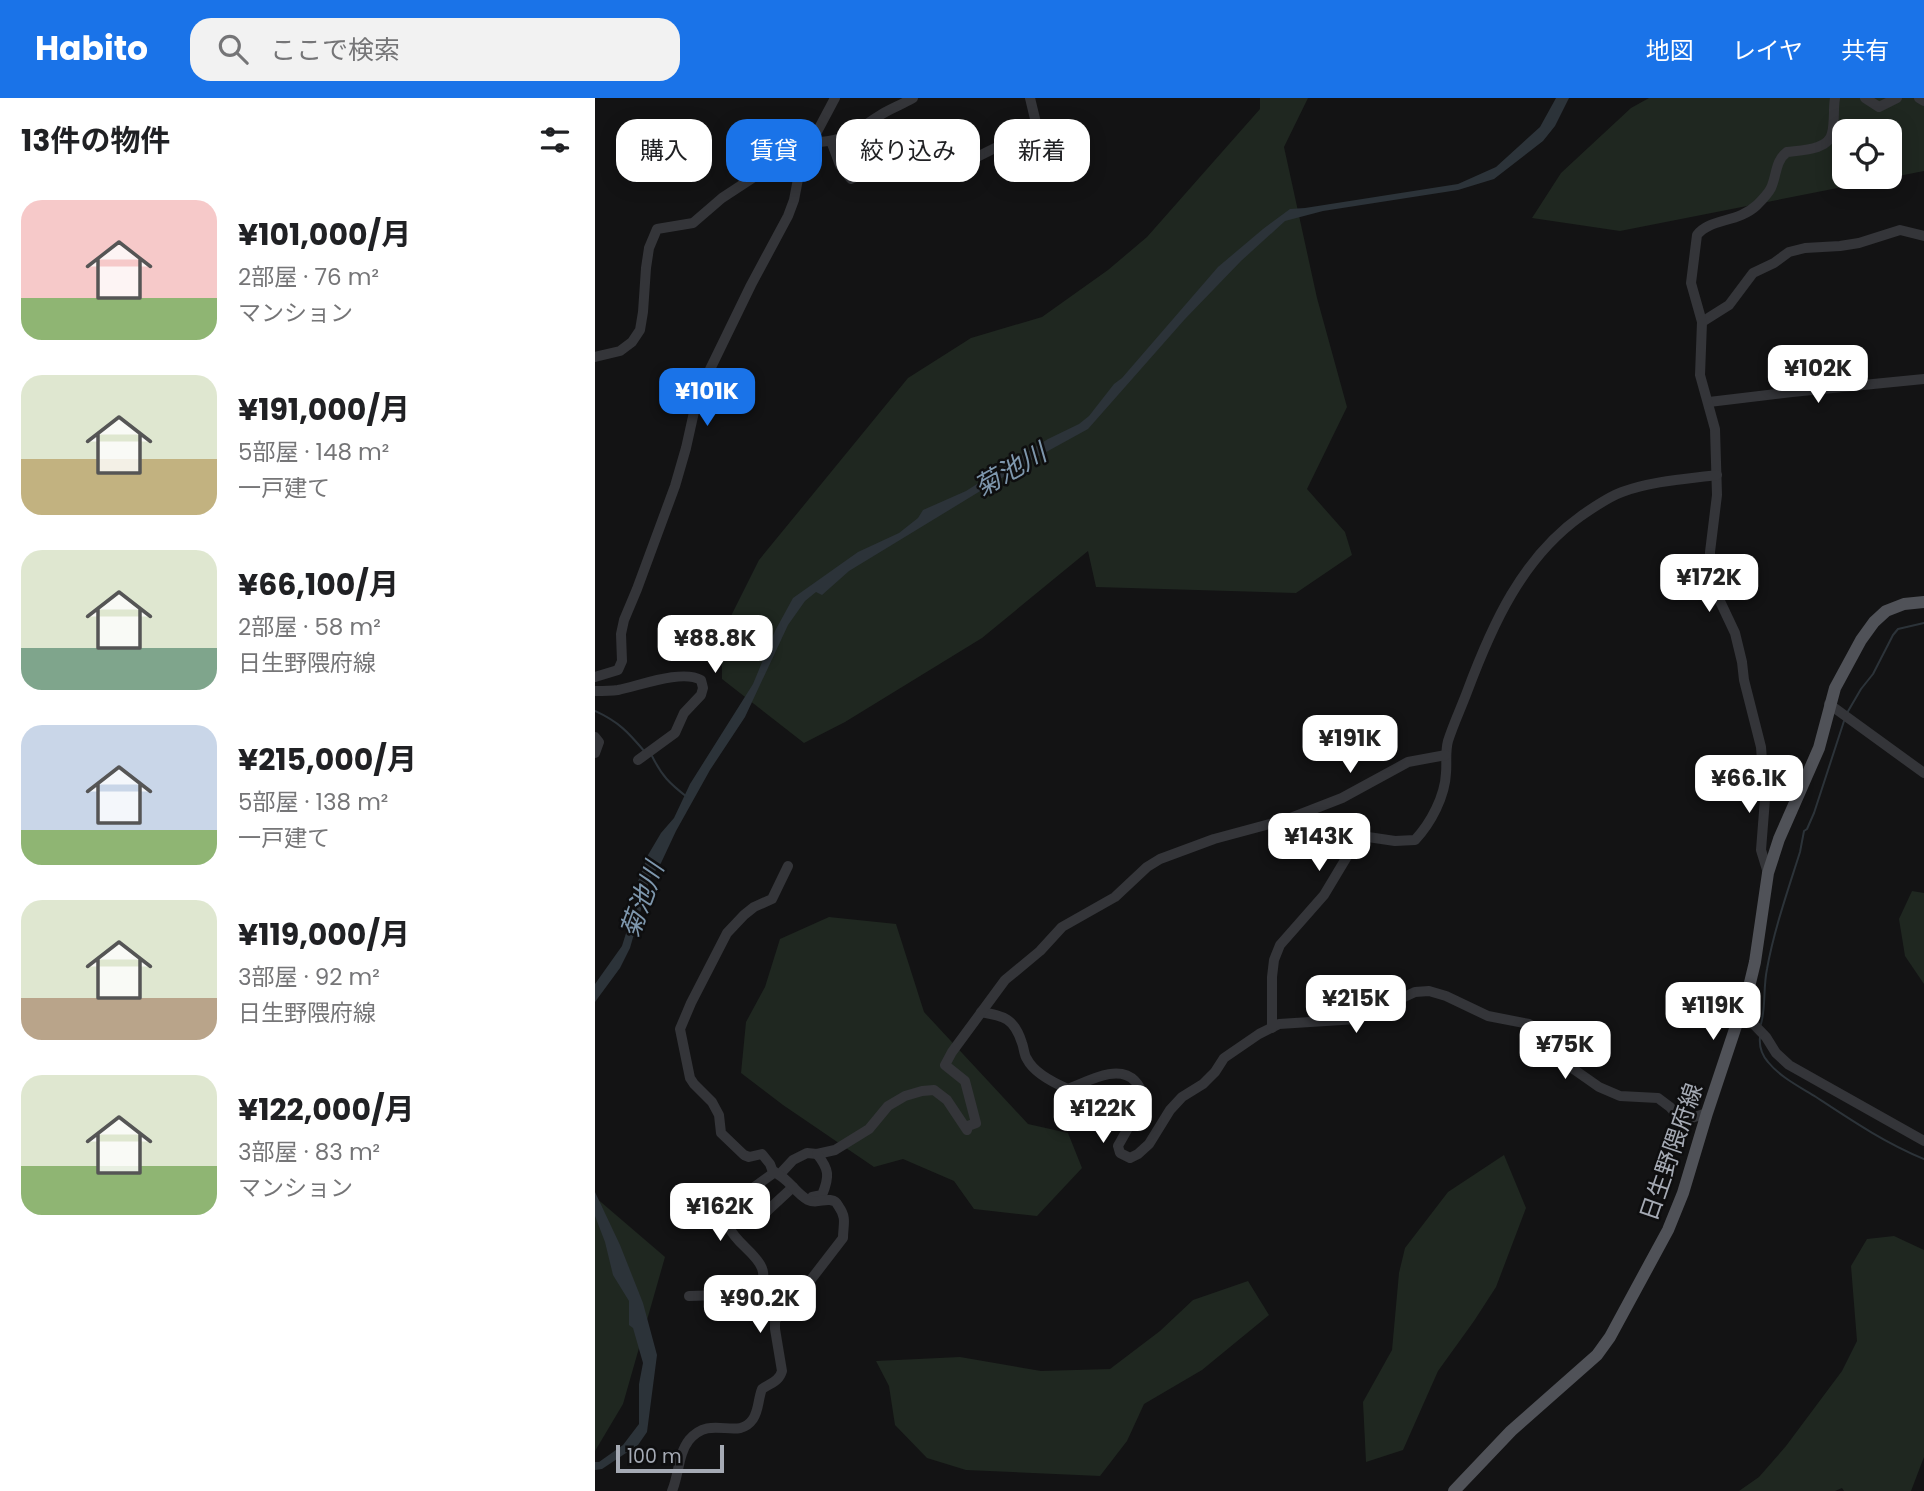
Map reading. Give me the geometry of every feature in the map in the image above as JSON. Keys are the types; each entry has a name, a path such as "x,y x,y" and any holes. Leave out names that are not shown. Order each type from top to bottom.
{"main road":[{"name":"日生野隈府線","path":"1454,1491 1511,1431 1597,1355 1610,1337 1677,1212 1749,986 1768,873 1779,839 1819,748 1829,704 1845,669 1874,622 1886,611 1904,604 1924,602"}],"street":[{"path":"822,120 835,98"},
{"path":"822,142 853,134 913,98"},
{"path":"831,141 840,165 851,179 898,159 930,177 957,167 1037,127 1030,98"},
{"path":"1768,873 1761,850 1765,799 1761,747 1735,633 1718,597 1710,567 1717,495 1715,429 1700,375 1702,322 1691,283 1697,234 1708,226 1740,217 1758,204 1772,185 1778,163 1787,152 1823,145 1829,141 1835,98"},
{"path":"1865,98 1879,107 1897,98"},
{"path":"1919,98 1924,101"},
{"path":"595,357 620,351 632,342 639,330 649,248 657,229 693,223 722,198 746,182"},
{"path":"595,677 618,670 622,661 621,634 624,620 675,486 698,394 788,216 797,182"},
{"path":"1702,322 1730,305 1753,273 1789,252 1859,243 1900,230 1924,236"},
{"path":"1709,402 1924,379"},
{"path":"1272,1028 1272,977 1274,960 1280,945 1324,895 1357,840 1368,837 1395,841 1415,840 1425,829 1444,788 1447,744 1489,638 1511,595 1541,551 1571,523 1622,492 1660,483 1717,475"},
{"path":"595,691 616,690 684,677 694,676 701,680 701,695 684,713 675,733 638,760"},
{"path":"1829,704 1924,773"},
{"path":"595,737 599,742 595,753"},
{"path":"689,1296 756,1294 762,1287 764,1278 760,1262 731,1232 728,1224 730,1207 793,1160 807,1153 835,1150 869,1129 888,1106 905,1096 922,1091 934,1090 947,1100 967,1130 968,1126 976,1123 965,1081 945,1065 1005,979 1040,951 1069,921 1093,911 1115,897 1147,867 1160,859 1214,839 1289,819 1342,798 1408,762 1446,755"},
{"path":"672,1491 681,1456 695,1433 717,1426 733,1429 746,1426 753,1419 762,1389 781,1377 775,1321 839,1244 846,1223 844,1214 835,1201 816,1202 807,1199 778,1173 762,1154 749,1157 744,1155 721,1133 719,1115 712,1102 690,1078 687,1054 680,1036 680,1029 697,990 727,933 754,907 772,899 788,866"},
{"path":"981,1012 1005,1016 1016,1030 1033,1068 1068,1089 1116,1073 1134,1079 1140,1087 1142,1098 1118,1146 1120,1153 1130,1158 1149,1144 1170,1110 1182,1097 1203,1084 1224,1058 1259,1034 1279,1024 1357,1019 1415,992 1429,991 1488,1016 1529,1024 1553,1045 1562,1061 1599,1087 1620,1096 1658,1098 1682,1121 1707,1113"},
{"path":"1741,1012 1789,1065 1924,1141"},
{"path":"807,1199 822,1195 826,1186 827,1170 817,1154"},
{"path":"766,1212 793,1187"}],"shaded area":[{"path":"1260,98 1308,98 1284,147 1317,298 1347,407 1307,489 1345,532 1352,555 1296,593 1096,587 1088,551 982,638 845,722 804,743 722,679 722,634 759,560 908,378 971,338 1042,317 1108,270 1147,237 1260,109"},
{"path":"1649,98 1924,98 1924,171 1902,175 1902,119 1832,119 1833,189 1620,231 1532,218 1561,173 1631,108"},
{"path":"1912,891 1924,893 1924,984 1905,956 1899,919"},
{"path":"829,917 896,924 924,1012 1028,1124 1068,1133 1082,1168 1037,1216 974,1209 954,1181 903,1159 874,1167 741,1073 746,1022 765,987 780,939"},
{"path":"1504,1155 1526,1208 1496,1287 1438,1371 1403,1450 1366,1462 1363,1402 1392,1350 1399,1273 1405,1248 1448,1192"},
{"path":"595,1197 665,1257 623,1404 595,1451"},
{"path":"1894,1236 1924,1250 1924,1457 1911,1491 1844,1491 1842,1488 1835,1491 1739,1491 1759,1477 1786,1446 1842,1371 1857,1341 1851,1266 1867,1239"},
{"path":"1248,1281 1269,1315 1202,1370 1144,1404 1127,1441 1100,1476 966,1470 927,1458 895,1425 889,1386 876,1361 960,1357 1041,1371 1110,1369 1160,1331 1193,1300"}],"water":[{"name":"菊池川","path":"1556,98 1569,98 1555,126 1543,141 1494,179 1458,190 1323,211 1285,221 1241,261 1185,319 1088,429 1028,462 849,571 822,595 816,592 805,601 788,625 745,717 710,770 661,863 650,878 630,948 620,968 595,1002 595,984 622,946 640,889 637,884 648,855 674,818 690,784 753,684 775,631 793,598 858,552 899,533 918,518 923,510 966,491 1048,439 1079,424 1089,416 1218,267 1290,209 1458,184 1496,167 1540,127"},
{"path":"595,1192 643,1303 657,1355 647,1432 638,1445 602,1469 595,1470 595,1462 623,1445 639,1424 639,1384 643,1363 633,1328 629,1325 629,1301 613,1275 595,1216"}],"waterway":[{"path":"1847,713 1898,629 1924,623"},
{"path":"595,711 623,728 645,752"},
{"path":"1761,1024 1766,976 1777,925 1804,831 1814,813 1844,721"},
{"path":"652,756 667,779 687,797"},
{"path":"1760,1037 1764,1056 1784,1077 1869,1131 1924,1159"}]}
